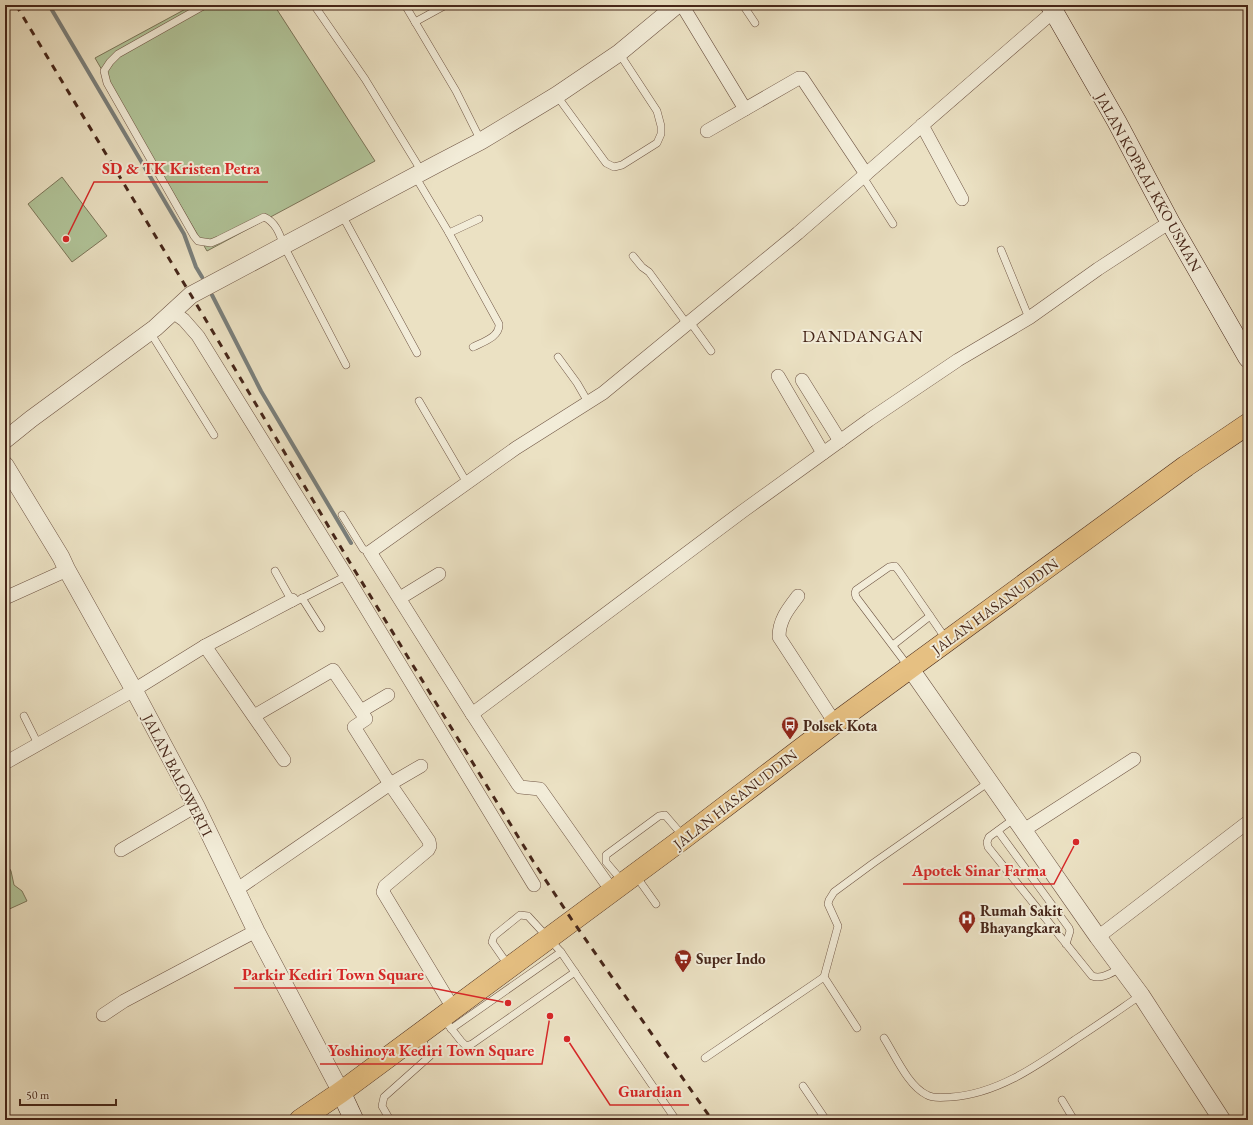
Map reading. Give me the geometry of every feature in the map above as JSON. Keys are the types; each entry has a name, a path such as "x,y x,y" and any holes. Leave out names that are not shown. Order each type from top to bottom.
{"main road":[{"name":"JALAN KOPRAL KKO USMAN","path":"1052,8 1117,122 1170,222 1248,358"},
{"name":"JALAN HASANUDDIN","path":"300,1120 341,1092 419,1034 449,1018 509,967 555,944 623,882 910,668 1186,466 1248,424"},
{"path":"341,1092 354,1120"}],"street":[{"path":"5,440 31,419 150,332 191,296 482,141 557,96 619,53 677,5"},
{"path":"682,5 745,110"},
{"path":"623,882 540,789 520,787 370,552 516,448 603,393 798,233 922,125 1052,8"},
{"path":"707,131 799,78 802,78 865,175"},
{"path":"922,125 962,199"},
{"path":"472,714 737,515 840,441 958,360 1029,318 1098,268 1170,222"},
{"path":"173,312 184,320 198,336 534,885"},
{"path":"778,376 823,453"},
{"path":"802,380 840,441"},
{"name":"JALAN BALOWERTI","path":"5,465 61,557 134,690 196,806 256,931 341,1092"},
{"path":"5,598 67,570"},
{"path":"400,598 439,574"},
{"path":"798,596 783,617 779,630 779,637 835,723"},
{"path":"5,763 134,690 204,646 297,599"},
{"path":"204,646 284,760"},
{"path":"910,668 1141,995 1222,1120"},
{"path":"254,716 333,670 361,711 366,719 354,727 429,842 430,846 428,850 385,886 383,892 449,1018"},
{"path":"361,711 388,695"},
{"path":"1020,824 1134,759"},
{"path":"236,890 390,784 421,766"},
{"path":"120,850 196,806"},
{"path":"1098,936 1248,822"},
{"path":"103,1015 124,1001 256,931"}],"lane":[{"path":"205,5 118,54 104,71 107,83 198,241 211,243 264,217 270,219 276,226 284,246 346,365"},
{"path":"314,5 365,79 419,174 449,233 499,324 500,328 488,340 473,347"},
{"path":"405,5 456,91 482,141"},
{"path":"415,22 446,5"},
{"path":"743,5 755,23"},
{"path":"557,96 606,163 614,167 622,165 657,143 661,134 661,126 657,110 619,53"},
{"path":"865,175 894,224"},
{"path":"342,215 417,353"},
{"path":"449,233 479,220"},
{"path":"1001,250 1029,318"},
{"path":"633,256 642,267 649,272 711,351"},
{"path":"150,332 214,435"},
{"path":"558,358 577,383 588,402"},
{"path":"419,401 467,483"},
{"path":"342,515 363,550 370,552"},
{"path":"910,668 856,597 856,590 889,567 895,566 947,641"},
{"path":"275,571 321,628"},
{"path":"297,599 346,576"},
{"path":"893,645 930,616"},
{"path":"24,716 38,744"},
{"path":"705,1058 824,977 838,930 837,922 828,904 831,896 872,864 990,782"},
{"path":"656,904 623,882 606,862 606,855 659,816 665,815 684,838"},
{"path":"1020,824 998,831 989,837 987,842 988,848 1092,976 1097,978 1102,977 1121,968"},
{"path":"998,831 1069,928 1070,931 1066,944"},
{"path":"509,967 492,942 494,936 520,915 528,916 555,944 676,1120"},
{"path":"555,944 449,1018 461,1041 466,1046 472,1044 575,972"},
{"path":"824,977 857,1028"},
{"path":"884,1038 911,1081 919,1090 928,1096 938,1098 959,1096 984,1090 1016,1077 1041,1063 1141,995"},
{"path":"390,1120 382,1106 384,1097 430,1056 419,1034"},
{"path":"803,1086 826,1120"},
{"path":"1062,1100 1074,1120"}],"green space":[{"path":"193,5 274,5 375,161 207,251 95,58"},
{"path":"62,177 107,236 72,262 28,204"},
{"path":"5,861 11,871 14,885 22,891 27,901 5,911"}],"waterway":[{"path":"49,5 184,234 196,267 202,277"},
{"path":"212,295 261,391 351,543"}],"railway":[{"path":"16,5 352,566 533,861 572,920 712,1120"}],"place":[{"name":"SD & TK Kristen Petra","path":"66,239"},
{"name":"Polsek Kota","path":"790,740"},
{"name":"Apotek Sinar Farma","path":"1076,842"},
{"name":"Rumah Sakit Bhayangkara","path":"967,934"},
{"name":"Super Indo","path":"683,973"},
{"name":"Parkir Kediri Town Square","path":"508,1003"},
{"name":"Yoshinoya Kediri Town Square","path":"550,1016"},
{"name":"Guardian","path":"567,1039"}],"district":[{"name":"DANDANGAN","path":"863,336"}]}
